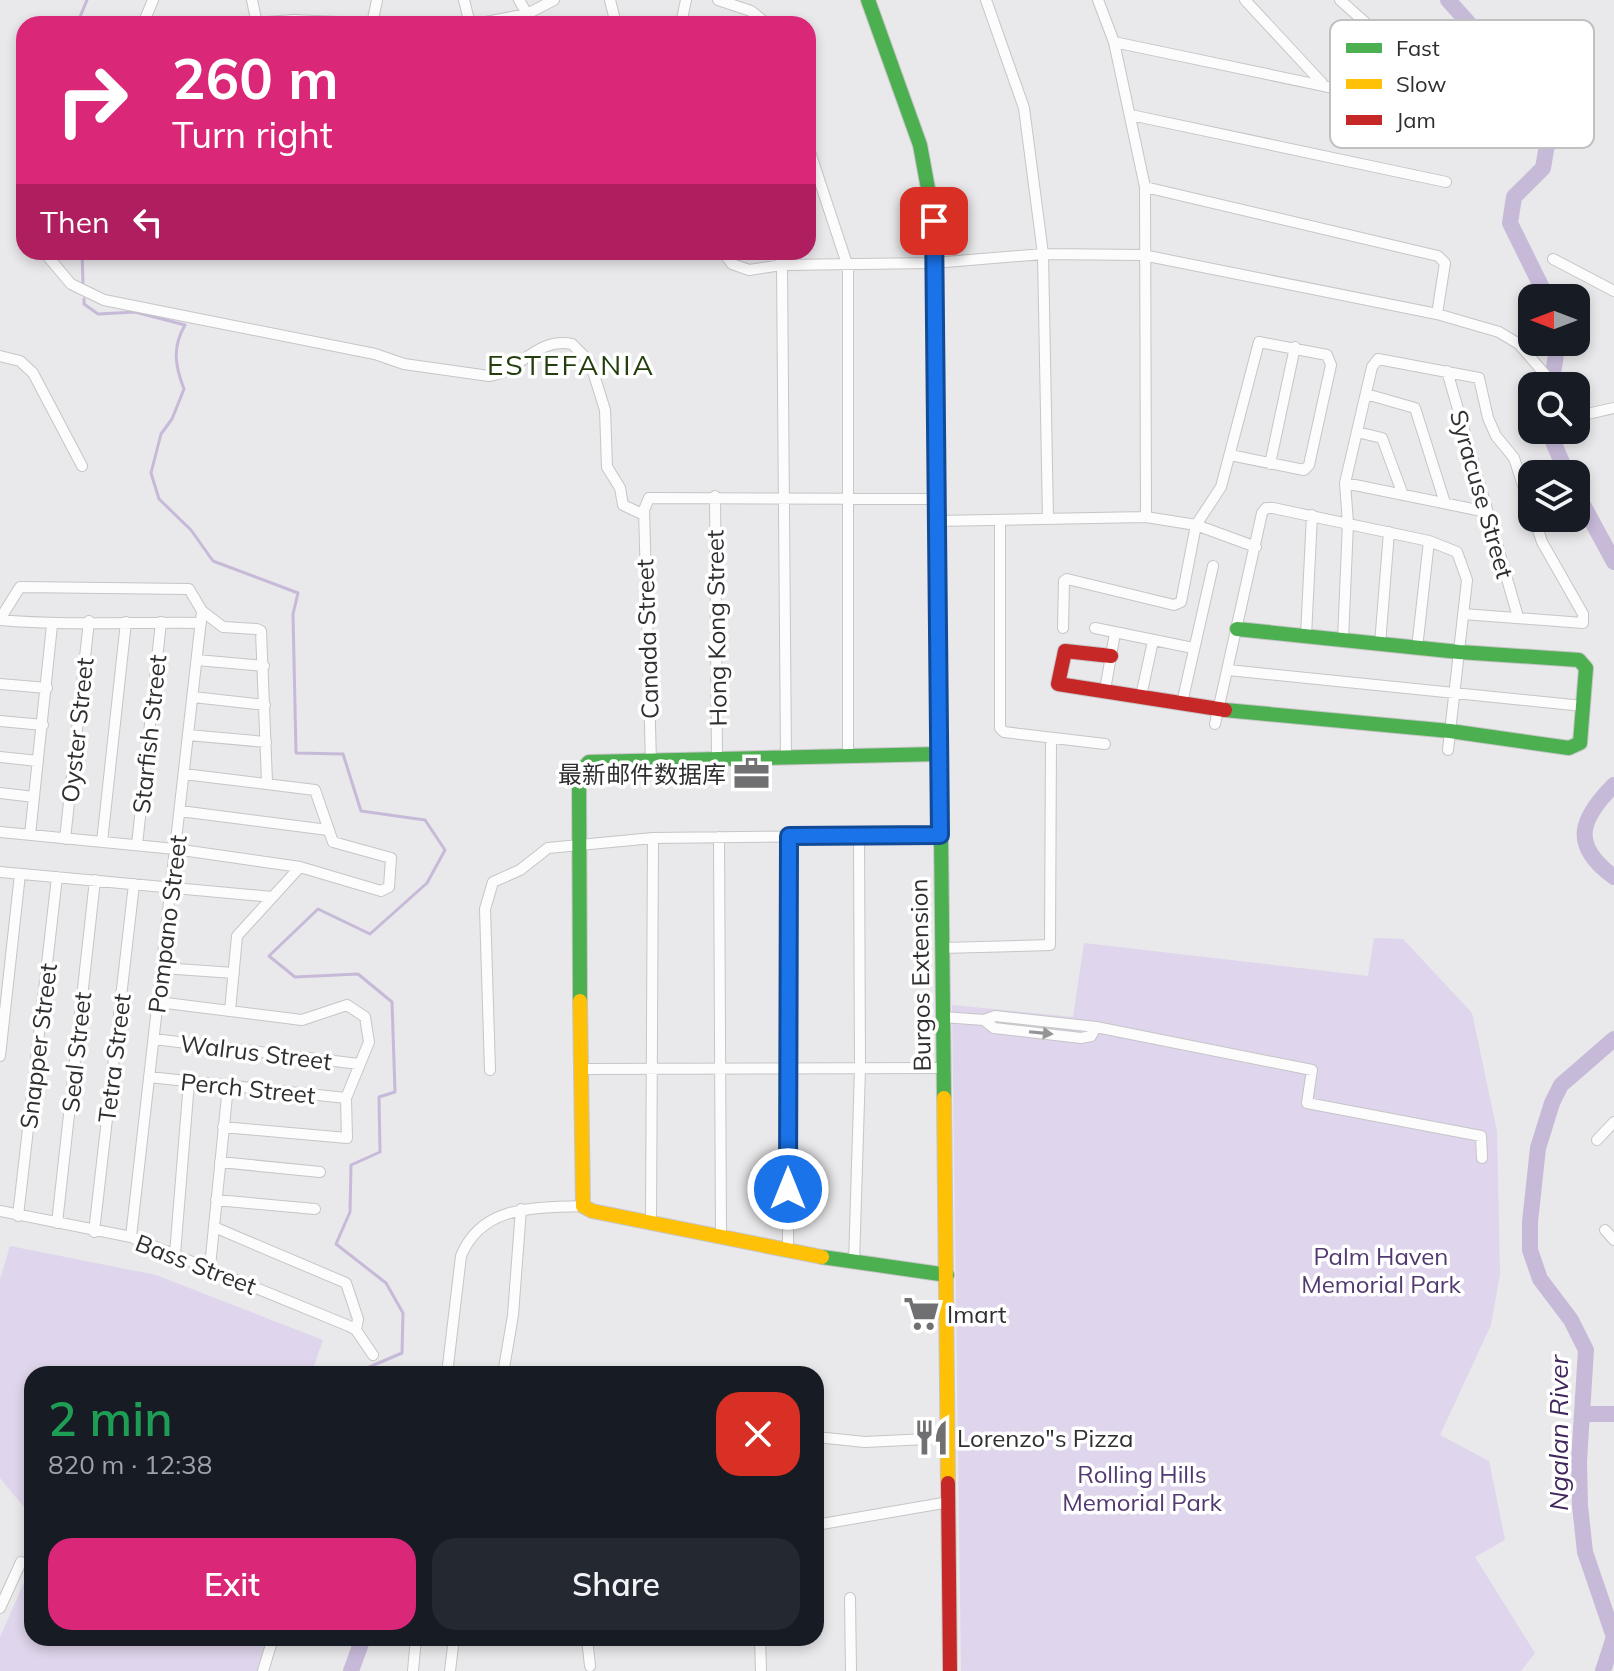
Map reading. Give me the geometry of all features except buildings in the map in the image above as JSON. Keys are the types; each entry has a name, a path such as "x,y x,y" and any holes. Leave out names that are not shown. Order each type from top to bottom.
{"street":[{"path":"519,0 527,14"},
{"path":"516,16 554,0"},
{"path":"718,0 757,16"},
{"name":"Burgos Extension","path":"868,0 929,179 937,499 950,1671"},
{"path":"986,0 1024,108 1043,254 1048,519"},
{"path":"1098,0 1114,42 1145,187 1146,517"},
{"path":"1245,0 1324,84"},
{"path":"1340,0 1362,20"},
{"path":"1114,42 1330,86"},
{"path":"1131,115 1446,182"},
{"path":"816,170 848,267 848,756"},
{"path":"1145,187 1438,256 1445,263 1437,314"},
{"path":"729,260 749,270 782,265 848,267 1043,254 1143,255 1437,314 1499,332 1519,344 1543,372"},
{"path":"1553,259 1614,291"},
{"path":"51,260 71,284 104,300 375,354 404,364 500,375 545,344 572,344 590,362 605,410 607,467 620,488 621,500 644,515"},
{"path":"780,260 786,758"},
{"path":"1063,628 1064,581 1067,579 1174,605 1181,602 1196,525 1221,487 1259,342 1327,355 1331,365 1309,465 1295,471 1230,455"},
{"path":"1270,464 1295,347"},
{"path":"0,356 20,361 33,373 82,466"},
{"path":"1343,640 1348,523 1345,483 1372,367 1378,359 1479,378 1488,418 1496,436 1514,458 1518,470"},
{"name":"Syracuse Street","path":"1447,371 1518,617"},
{"path":"1366,394 1415,408 1445,503"},
{"path":"1590,413 1614,408"},
{"path":"1357,432 1382,438 1403,495"},
{"path":"1345,483 1487,512"},
{"name":"Hong Kong Street","path":"715,496 717,760"},
{"path":"644,515 644,503 649,498 937,499"},
{"path":"1215,724 1266,508 1429,541 1457,552 1464,565 1463,614 1448,750"},
{"name":"Canada Street","path":"644,515 651,762"},
{"path":"1306,636 1312,515"},
{"path":"936,521 1146,517 1196,525 1256,547"},
{"path":"1000,520 1000,728 1004,732 1105,744"},
{"path":"1380,644 1389,532"},
{"path":"1463,614 1583,623 1583,614 1539,532"},
{"path":"1417,648 1429,541"},
{"path":"1182,703 1213,566"},
{"path":"201,623 89,621 52,625 0,620 20,587 189,589 202,611 223,627 261,631 267,782"},
{"name":"Pompano Street","path":"131,1237 202,611"},
{"name":"Oyster Street","path":"65,839 89,621"},
{"path":"102,842 126,622"},
{"name":"Starfish Street","path":"137,845 161,622"},
{"path":"30,835 52,625"},
{"path":"1095,628 1193,648"},
{"path":"1111,656 1069,651 1062,654 1058,684 1219,709 1450,731 1575,747 1580,743 1584,662 1237,629"},
{"path":"1105,690 1115,633"},
{"path":"1141,696 1153,641"},
{"path":"197,660 264,666"},
{"path":"1228,670 1583,706"},
{"path":"0,684 47,688"},
{"path":"193,697 265,705"},
{"path":"0,721 43,725"},
{"path":"188,735 266,742"},
{"path":"942,948 1050,945 1051,739"},
{"path":"583,1206 579,773 583,766 589,762 939,754"},
{"path":"0,757 38,761"},
{"path":"0,832 175,849 300,867 381,891 389,887 392,861 388,855 335,844 315,790 184,774"},
{"path":"0,793 34,797"},
{"path":"180,811 328,830"},
{"path":"490,1070 485,909 488,893 493,882 520,870 548,848 653,838 940,835"},
{"path":"788,1249 789,836"},
{"path":"854,1263 860,1069 859,836"},
{"path":"719,837 721,1236"},
{"path":"651,1222 653,838"},
{"path":"230,1011 237,936 300,867"},
{"path":"0,872 272,897"},
{"path":"0,1056 20,874"},
{"name":"Snapper Street","path":"18,1216 57,877"},
{"name":"Seal Street","path":"57,1223 95,880"},
{"name":"Tetra Street","path":"94,1232 134,884"},
{"path":"162,968 234,973"},
{"path":"158,1002 302,1020 347,1005 365,1017 369,1042 346,1098 350,1134 344,1138 223,1127"},
{"path":"943,1017 984,1020 995,1016 1096,1027 1312,1070 1307,1103 1481,1136 1482,1158"},
{"name":"Walrus Street","path":"154,1039 359,1064"},
{"path":"583,1069 944,1068"},
{"name":"Perch Street","path":"149,1077 346,1098"},
{"path":"175,1254 189,1082"},
{"path":"210,1267 228,1086"},
{"path":"1597,1140 1614,1122"},
{"path":"220,1162 320,1172"},
{"path":"216,1200 315,1209"},
{"path":"448,1366 461,1256 467,1241 501,1212 583,1206 592,1211 854,1263 947,1275"},
{"path":"504,1366 513,1315 521,1209"},
{"name":"Bass Street","path":"0,1211 131,1237 210,1267 356,1330"},
{"path":"214,1227 346,1283 358,1319 356,1330 373,1355"},
{"path":"1605,1230 1614,1240"},
{"path":"824,1438 865,1442 948,1438"},
{"path":"824,1524 949,1502"},
{"path":"0,1608 21,1562"},
{"path":"850,1598 851,1671"},
{"path":"263,1671 271,1646"},
{"path":"413,1671 415,1646"},
{"path":"450,1671 453,1646"},
{"path":"588,1646 590,1666"},
{"path":"760,1646 761,1671"}],"green space":[{"name":"Rolling Hills Memorial Park","path":"1374,938 1403,939 1472,1013 1497,1131 1500,1274 1491,1325 1440,1435 1489,1461 1505,1540 1475,1557 1535,1653 1521,1671 961,1671 952,1005 1073,1017 1084,943 1368,976"},
{"path":"10,1246 156,1275 323,1340 314,1366 24,1366 24,1507 0,1478 0,1279"},
{"path":"24,1582 24,1646 266,1646 258,1671 0,1671 0,1637"}],"waterway":[{"path":"80,16 87,0"},
{"name":"Ngalan River","path":"1448,0 1466,20"},
{"name":"Ngalan River","path":"1540,284 1510,223 1514,197 1543,168 1546,148"},
{"path":"82,260 83,283"},
{"path":"84,299 84,304 98,314 135,312 185,325 178,341 176,357 184,389 172,419 161,434 151,473 159,499 191,530 213,561 298,593 293,614 296,753 343,754 361,811 425,820 445,850 427,883 370,934 318,909 269,956 295,977 358,974 392,1002 395,1092 379,1097 380,1152 351,1165 350,1212 336,1244 386,1283 403,1313 402,1353 372,1366"},
{"name":"Ngalan River","path":"1553,372 1556,356"},
{"name":"Ngalan River","path":"1554,444 1561,460"},
{"name":"Ngalan River","path":"1590,518 1614,562"},
{"name":"Ngalan River","path":"1614,785 1593,809 1585,832 1591,854 1614,877"},
{"name":"Ngalan River","path":"1603,1671 1614,1637 1585,1552 1580,1506 1579,1461 1586,1350 1571,1320 1540,1279 1530,1250 1530,1222 1538,1148 1552,1103 1561,1085 1614,1039"},
{"path":"1582,1414 1614,1414"},
{"path":"351,1671 360,1646"}],"traffic: fast":[{"path":"868,0 920,145 934,221 944,1098"},
{"path":"1225,710 1450,731 1569,748 1580,743 1586,668 1579,660 1459,652 1237,629"},
{"path":"580,1001 579,773 589,762 939,754"},
{"path":"822,1257 947,1275"}],"traffic: slow":[{"path":"580,1001 583,1206 592,1211 822,1257"},
{"path":"944,1098 948,1483"}],"traffic: jam":[{"path":"1111,656 1065,651 1058,684 1225,710"},
{"path":"948,1483 950,1671"}],"place":[{"name":"最新邮件数据库","path":"752,774"},
{"name":"Imart","path":"921,1314"},
{"name":"Lorenzo\"s Pizza","path":"931,1438"}],"district":[{"name":"ESTEFANIA","path":"571,364"}],"route":[{"path":"788,1189 789,836 940,835 934,221"}],"park label":[{"name":"Palm Haven Memorial Park","path":"1381,1270"}]}
